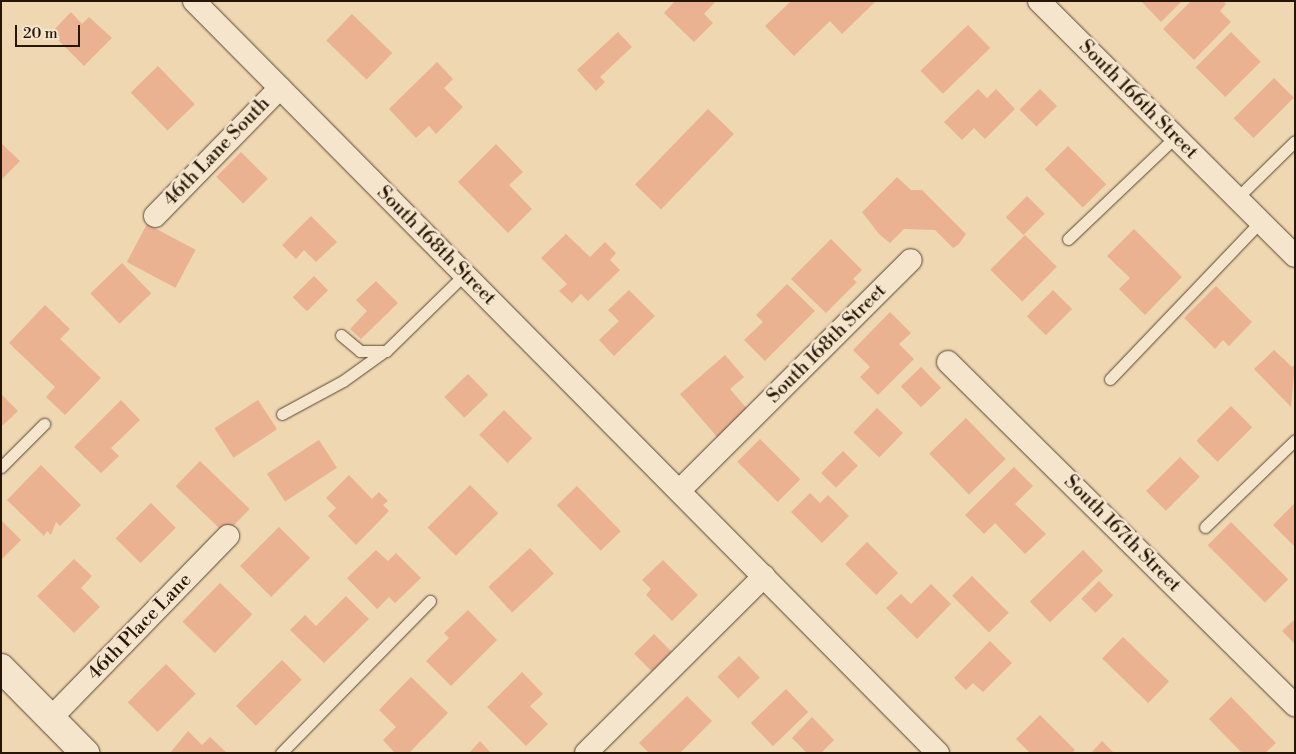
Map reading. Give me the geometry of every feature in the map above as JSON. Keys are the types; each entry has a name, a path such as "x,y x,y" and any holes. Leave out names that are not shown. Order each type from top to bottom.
{"street":[{"name":"South 168th Street","path":"194,1 938,753"},
{"name":"South 166th Street","path":"1038,1 1295,256"},
{"name":"46th Lane South","path":"155,216 280,88"},
{"name":"South 168th Street","path":"679,490 911,260"},
{"name":"South 167th Street","path":"948,362 1295,705"},
{"name":"46th Place Lane","path":"51,718 228,536"},
{"path":"586,753 764,576"},
{"path":"1,668 85,753"}],"lane":[{"path":"1068,239 1175,137"},
{"path":"1237,198 1295,141"},
{"path":"1110,379 1261,221"},
{"path":"282,414 343,381 386,351 465,274"},
{"path":"341,334 360,351 386,351"},
{"path":"1,467 44,424"},
{"path":"1205,527 1295,440"},
{"path":"281,753 430,601"}],"building":[{"path":"675,1 716,1 704,14 713,23 694,42 664,13"},
{"path":"791,1 876,1 842,34 830,21 794,56 765,26"},
{"path":"1141,1 1182,1 1161,22"},
{"path":"1191,1 1223,1 1226,4 1220,11 1231,22 1194,60 1163,29"},
{"path":"71,12 82,24 89,17 112,38 84,66 51,33"},
{"path":"352,14 392,53 367,80 326,41"},
{"path":"968,25 990,48 943,94 921,71"},
{"path":"618,32 632,47 600,77 605,82 596,91 577,70"},
{"path":"1231,32 1261,62 1225,97 1196,67"},
{"path":"437,62 453,79 444,88 463,107 436,134 429,126 416,138 389,109"},
{"path":"158,66 195,104 167,131 131,92"},
{"path":"1274,78 1294,98 1253,138 1234,118"},
{"path":"978,89 987,98 996,89 1015,109 985,139 974,128 962,140 944,122"},
{"path":"1040,89 1057,106 1036,126 1019,110"},
{"path":"708,109 734,134 661,210 635,185"},
{"path":"1,143 20,161 1,180"},
{"path":"496,144 523,172 509,185 532,209 508,233 458,182"},
{"path":"1068,146 1106,184 1083,208 1045,169"},
{"path":"241,152 268,179 243,204 216,177"},
{"path":"897,177 911,190 922,190 966,234 959,244 953,248 935,230 904,229 890,243 879,234 862,212"},
{"path":"1027,196 1045,214 1023,235 1006,217"},
{"path":"311,216 337,242 316,262 304,250 296,259 282,245"},
{"path":"147,224 196,250 175,288 127,262"},
{"path":"1134,229 1182,277 1145,315 1119,289 1130,278 1107,256"},
{"path":"566,234 590,257 605,242 616,253 610,260 620,270 588,301 581,294 572,303 559,291 567,284 541,258"},
{"path":"1025,235 1057,267 1022,301 990,270"},
{"path":"831,239 862,270 853,279 857,282 826,313 791,279"},
{"path":"122,263 151,293 120,324 90,294"},
{"path":"314,276 328,290 307,311 293,297"},
{"path":"376,281 398,303 361,339 350,329 367,311 356,300"},
{"path":"787,284 815,311 765,361 744,340 763,322 756,315"},
{"path":"1216,286 1252,322 1229,346 1223,340 1215,349 1184,318"},
{"path":"629,290 655,316 614,356 599,340 619,321 608,310"},
{"path":"1053,290 1072,309 1046,335 1027,316"},
{"path":"45,305 70,329 60,339 101,378 65,415 46,397 55,387 9,343"},
{"path":"890,312 911,333 899,344 914,359 878,395 860,377 870,367 853,350"},
{"path":"1274,350 1292,367 1295,364 1291,407 1254,369"},
{"path":"725,355 744,377 730,389 749,411 718,438 680,394"},
{"path":"921,367 941,388 921,407 901,386"},
{"path":"468,374 488,395 464,418 444,397"},
{"path":"1,394 18,411 1,427"},
{"path":"121,400 140,420 111,448 119,456 101,473 74,447"},
{"path":"258,400 277,429 233,458 214,428"},
{"path":"1231,406 1252,427 1218,462 1196,441"},
{"path":"877,408 903,433 879,457 853,432"},
{"path":"504,410 532,438 508,463 479,435"},
{"path":"966,418 1006,459 969,494 929,453"},
{"path":"760,439 800,479 778,502 737,462"},
{"path":"319,440 337,468 285,501 267,474"},
{"path":"843,451 858,466 836,488 821,473"},
{"path":"1180,457 1200,477 1166,511 1146,491"},
{"path":"200,461 250,509 225,534 176,486"},
{"path":"41,465 81,505 60,526 56,522 51,535 47,531 44,536 7,500"},
{"path":"1014,467 1033,486 1015,504 1046,534 1025,554 995,523 984,534 965,515"},
{"path":"349,475 372,499 379,492 388,501 383,505 389,511 356,545 328,516 336,508 326,498"},
{"path":"470,485 498,513 456,556 428,527"},
{"path":"577,486 621,531 601,551 557,505"},
{"path":"810,493 820,503 828,495 849,516 822,543 791,512"},
{"path":"151,503 176,528 140,563 116,538"},
{"path":"1295,503 1295,547 1273,525"},
{"path":"1,520 21,540 1,560"},
{"path":"1231,522 1288,579 1265,603 1208,545"},
{"path":"279,527 310,558 271,597 240,566"},
{"path":"867,542 898,573 876,595 845,564"},
{"path":"530,548 554,574 512,612 488,587"},
{"path":"376,550 388,561 396,553 421,578 395,603 389,597 377,609 347,578"},
{"path":"1083,550 1103,571 1050,622 1030,601"},
{"path":"74,559 92,576 81,588 100,607 74,633 37,596"},
{"path":"663,560 698,595 672,621 646,595 651,589 642,580"},
{"path":"972,576 1009,613 989,633 952,596"},
{"path":"1099,581 1113,595 1095,613 1081,599"},
{"path":"220,583 252,614 215,653 182,622"},
{"path":"931,584 951,604 917,639 886,608 901,594 911,604"},
{"path":"346,596 369,619 324,663 290,630 305,615 316,626"},
{"path":"468,610 497,640 451,686 426,661 449,638 444,633"},
{"path":"1295,619 1295,644 1282,631"},
{"path":"654,634 672,652 652,671 634,654"},
{"path":"1123,637 1169,681 1148,703 1102,659"},
{"path":"990,641 1012,663 983,692 973,683 966,690 954,678"},
{"path":"739,656 760,678 738,698 717,677"},
{"path":"282,660 302,680 256,726 236,706"},
{"path":"166,664 196,694 158,732 128,702"},
{"path":"522,672 543,694 530,706 548,724 526,746 487,707"},
{"path":"411,677 448,713 409,753 395,753 383,740 396,727 379,710"},
{"path":"786,689 808,712 773,746 751,723"},
{"path":"687,696 712,721 680,753 649,753 639,743"},
{"path":"1231,697 1276,743 1265,753 1242,753 1209,719"},
{"path":"1040,715 1075,750 1072,753 1030,753 1016,739"},
{"path":"812,717 834,740 821,753 807,753 792,738"},
{"path":"188,731 202,745 210,737 227,753 170,753"},
{"path":"480,741 491,753 469,753"},
{"path":"1102,741 1114,753 1091,753"}]}
